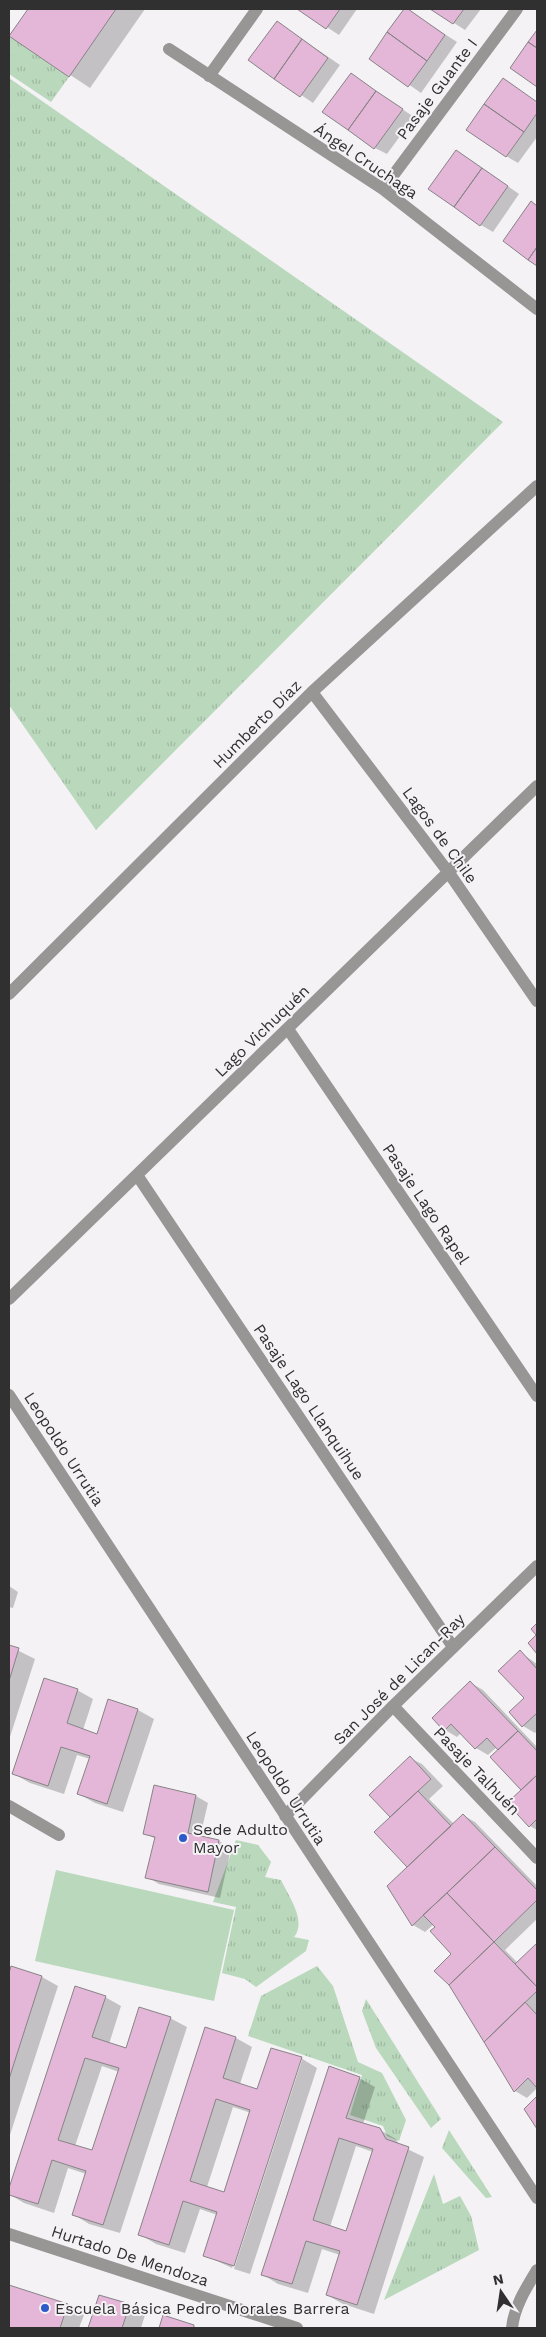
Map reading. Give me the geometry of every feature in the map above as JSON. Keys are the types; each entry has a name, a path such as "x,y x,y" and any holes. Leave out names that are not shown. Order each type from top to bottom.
{"street":[{"path":"209,76 257,9"},
{"name":"Pasaje Guante I","path":"383,189 517,9"},
{"name":"Ángel Cruchaga","path":"169,49 383,189 537,310"},
{"name":"Humberto Díaz","path":"9,994 312,692 537,486"},
{"name":"Lagos de Chile","path":"312,692 449,873 537,1001"},
{"name":"Lago Vichuquén","path":"9,1299 537,786"},
{"name":"Pasaje Lago Rapel","path":"288,1029 537,1396"},
{"name":"Pasaje Lago Llanquihue","path":"137,1175 453,1647"},
{"name":"Leopoldo Urrutia","path":"9,1395 537,2198"},
{"name":"San José de Lican-Ray","path":"285,1816 393,1706 537,1566"},
{"name":"Pasaje Talhuén","path":"393,1706 537,1858"},
{"path":"9,1806 59,1835"},
{"name":"Hurtado De Mendoza","path":"9,2234 298,2328"},
{"path":"512,2328 513,2319 524,2292 537,2270"}],"green space":[{"path":"9,36 69,77 51,102 9,74"},
{"path":"9,78 503,422 96,830 9,705"},
{"path":"236,1840 258,1845 271,1862 265,1877 281,1880 292,1901 299,1924 298,1931 294,1937 309,1940 306,1951 256,1987 245,1979 222,1973 236,1907 213,1902"},
{"path":"56,1870 234,1910 214,2001 35,1961"},
{"path":"317,1966 333,1986 358,2062 382,2073 406,2120 399,2141 387,2136 383,2126 350,2115 362,2075 248,2036 261,1996"},
{"path":"366,1999 441,2119 431,2128 376,2048 362,2011"},
{"path":"449,2130 492,2197 486,2198 442,2148"},
{"path":"434,2174 443,2204 460,2196 471,2216 479,2250 384,2300"}],"building":[{"path":"28,9 116,9 69,77 9,36"},
{"path":"297,9 340,9 326,29"},
{"path":"404,9 408,9 445,35 427,61 387,32"},
{"path":"430,9 464,9 453,24"},
{"path":"277,21 302,39 274,79 248,60"},
{"path":"537,30 537,48 528,42"},
{"path":"387,32 427,61 408,87 369,59"},
{"path":"302,39 328,58 300,97 274,79"},
{"path":"528,42 537,48 537,87 510,68"},
{"path":"351,73 376,91 348,130 322,112"},
{"path":"503,78 537,102 537,113 524,132 484,104"},
{"path":"376,91 403,109 374,149 348,130"},
{"path":"484,104 524,132 506,157 466,130"},
{"path":"456,150 482,168 454,207 428,189"},
{"path":"482,168 508,186 480,226 454,207"},
{"path":"531,201 537,206 537,247 528,260 503,241"},
{"path":"537,247 537,266 528,260"},
{"path":"537,1623 537,1654 528,1643 536,1635 531,1629"},
{"path":"9,1645 19,1648 9,1681"},
{"path":"520,1650 537,1669 537,1713 522,1727 509,1712 524,1698 498,1671"},
{"path":"44,1678 78,1689 67,1723 97,1734 108,1699 138,1709 107,1804 77,1794 90,1756 61,1747 48,1786 12,1774"},
{"path":"470,1681 518,1731 498,1750 487,1738 475,1749 451,1724 444,1731 432,1718"},
{"path":"518,1731 537,1751 537,1775 521,1790 490,1757"},
{"path":"410,1756 431,1779 390,1817 369,1795"},
{"path":"537,1775 537,1819 529,1827 507,1803"},
{"name":"Sede Adulto Mayor","path":"154,1785 196,1795 188,1833 219,1840 208,1892 145,1878 155,1837 143,1834"},
{"path":"418,1791 451,1826 407,1867 374,1832"},
{"path":"463,1814 495,1847 412,1926 387,1886"},
{"path":"495,1847 537,1890 537,1900 494,1942 447,1893"},
{"path":"447,1893 494,1942 449,1985 434,1971 451,1954 430,1931 435,1927 423,1915"},
{"path":"494,1942 537,1987 537,1991 484,2042 449,1985"},
{"path":"537,1943 537,1987 515,1964"},
{"path":"11,1966 42,1976 9,2079 9,1973"},
{"path":"75,1986 106,1996 92,2037 126,2048 139,2007 171,2017 103,2225 72,2215 86,2171 52,2160 38,2204 9,2195 9,2188","holes":["85,2058 119,2068 92,2150 58,2140"]},
{"path":"525,2002 537,2015 537,2088 528,2078 514,2092 484,2042"},
{"path":"205,2027 236,2037 223,2078 257,2089 271,2048 302,2057 234,2266 203,2256 217,2212 183,2201 169,2245 138,2235","holes":["216,2099 250,2110 224,2192 190,2181"]},
{"path":"329,2066 360,2077 346,2118 380,2128 386,2139 409,2147 357,2305 326,2295 340,2251 306,2241 292,2284 261,2275","holes":["339,2138 373,2149 346,2231 313,2220"]},
{"path":"537,2096 537,2129 524,2109"},
{"path":"9,2285 68,2304 60,2328 9,2328"},
{"path":"99,2295 130,2304 122,2328 88,2328"},
{"path":"163,2315 194,2325 194,2328 159,2328"}],"place":[{"name":"Sede Adulto Mayor","path":"183,1838"},
{"name":"Escuela Básica Pedro Morales Barrera","path":"45,2308"}]}
